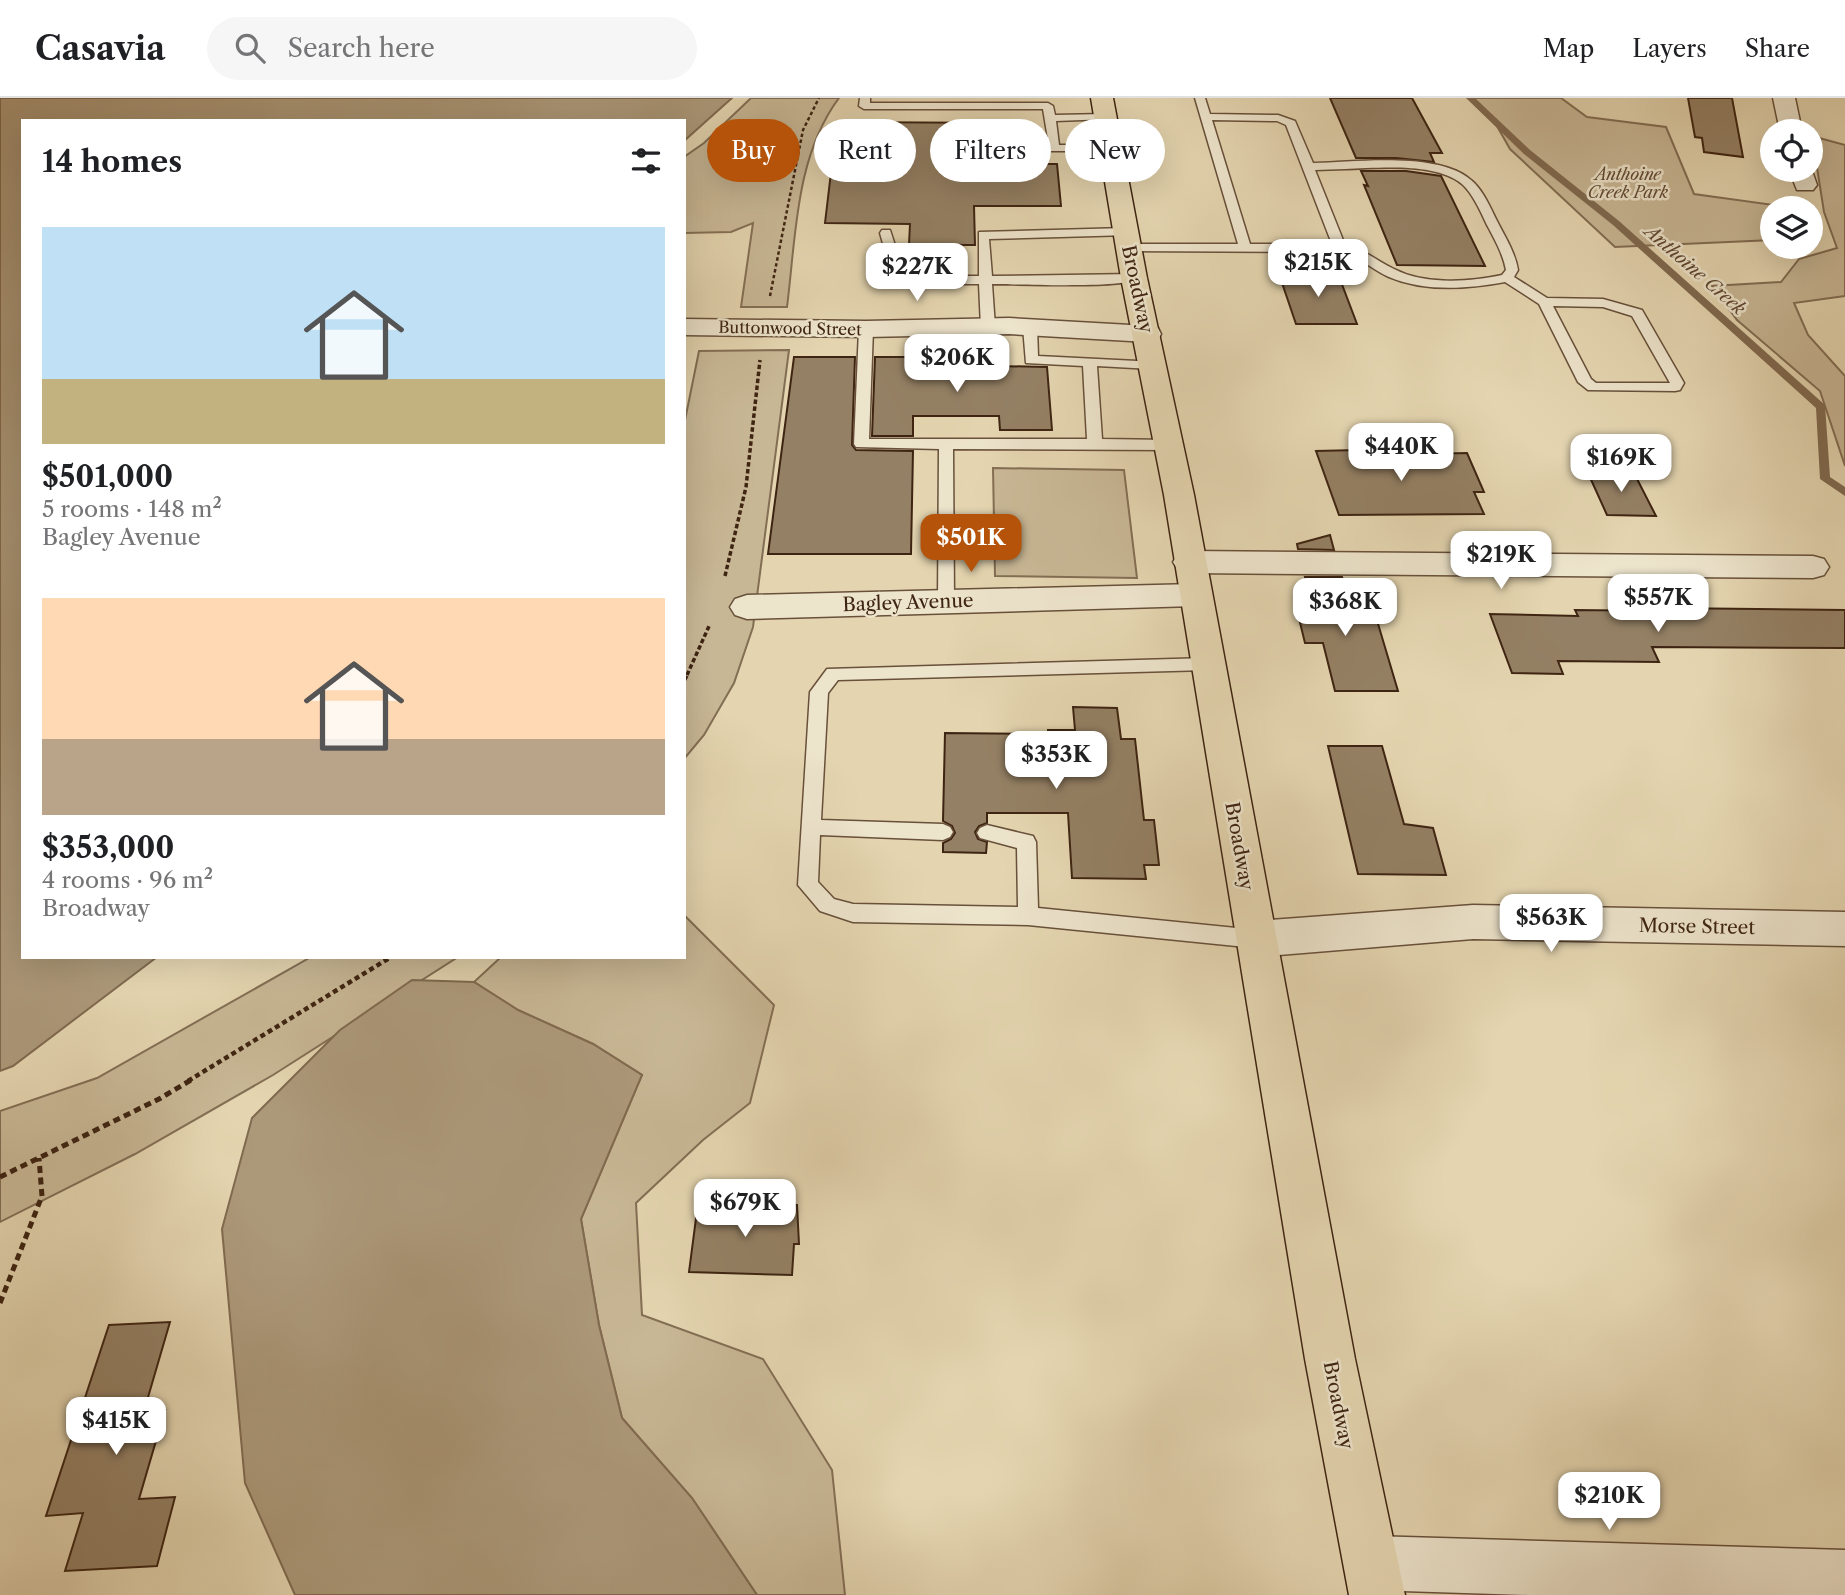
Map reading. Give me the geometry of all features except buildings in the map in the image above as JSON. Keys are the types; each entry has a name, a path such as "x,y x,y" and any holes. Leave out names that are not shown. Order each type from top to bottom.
{"main road":[{"name":"Broadway","path":"1117,182 1169,445 1330,1359 1374,1579"}],"street":[{"path":"1784,98 1788,119"},
{"name":"Buttonwood Street","path":"686,327 1030,327 1150,349"},
{"name":"Bagley Avenue","path":"747,607 946,601 1192,579 1813,567"},
{"name":"Morse Street","path":"1256,939 1473,922 1845,929"},
{"path":"1374,1579 1845,1577"}],"lane":[{"path":"865,98 864,106 1051,107 1098,119"},
{"path":"1200,98 1245,248"},
{"path":"1051,107 1054,149 1065,143"},
{"path":"1205,117 1278,118 1291,123 1340,248"},
{"path":"988,327 983,235 1130,252 1340,248 1358,251 1390,273 1405,279 1446,282 1494,281 1507,278 1512,270 1510,258 1469,184 1458,174 1431,166 1308,167"},
{"path":"887,233 897,272 915,280 1101,280 1130,252"},
{"path":"1507,278 1544,302 1585,382 1593,387 1675,387 1677,383 1637,313 1626,307 1603,302 1544,302"},
{"path":"1030,327 1031,360 1090,362 1150,349"},
{"path":"866,329 861,444 1169,445"},
{"path":"1090,362 1095,444"},
{"path":"946,445 946,601"},
{"path":"1208,664 833,674 819,692 808,885 827,905 853,913 1028,916 1256,939"},
{"path":"811,827 943,832"},
{"path":"987,833 1026,842 1028,916"}],"path":[{"path":"723,583 746,488 764,327 803,130 819,98"},
{"path":"686,676 701,648 712,618"},
{"path":"0,1177 159,1099 388,959"},
{"path":"0,1303 42,1196 39,1158"}],"green space":[{"path":"751,98 839,98 826,119 814,119 814,146 800,198 787,307 741,307 753,223 731,232 686,233 686,156 707,140 707,182 800,182 800,119 729,119"},
{"name":"Anthoine Creek Park","path":"1470,98 1561,98 1587,117 1666,127 1694,194 1760,203 1760,241 1615,247 1510,149 1493,119"},
{"path":"1823,139 1845,145 1845,296 1794,303 1808,335 1845,376 1845,466 1820,391 1737,320 1712,286 1781,282 1799,259 1823,259 1823,252 1837,248 1824,212 1819,182 1823,182"},
{"path":"789,350 753,627 734,683 704,735 686,757 686,415 699,351"},
{"path":"993,468 1124,470 1137,578 995,576"},
{"path":"686,917 774,1005 750,1103 703,1140 636,1203 642,1315 763,1359 832,1470 845,1595 757,1595 692,1498 622,1418 599,1325 581,1219 642,1075 593,1044 518,1010 474,982 499,959 686,959"},
{"path":"307,959 455,959 273,1075 135,1154 0,1222 0,1111 97,1078"}],"shaded area":[{"path":"0,98 732,98 686,139 686,119 21,119 21,959 154,959 13,1066 0,1071"},
{"path":"412,980 474,982 518,1010 593,1044 642,1075 581,1219 599,1325 622,1418 692,1498 757,1595 295,1595 245,1483 222,1229 252,1118 340,1030"}],"waterway":[{"name":"Anthoine Creek","path":"1470,98 1527,152 1616,223 1821,407 1825,479 1845,492"}]}
